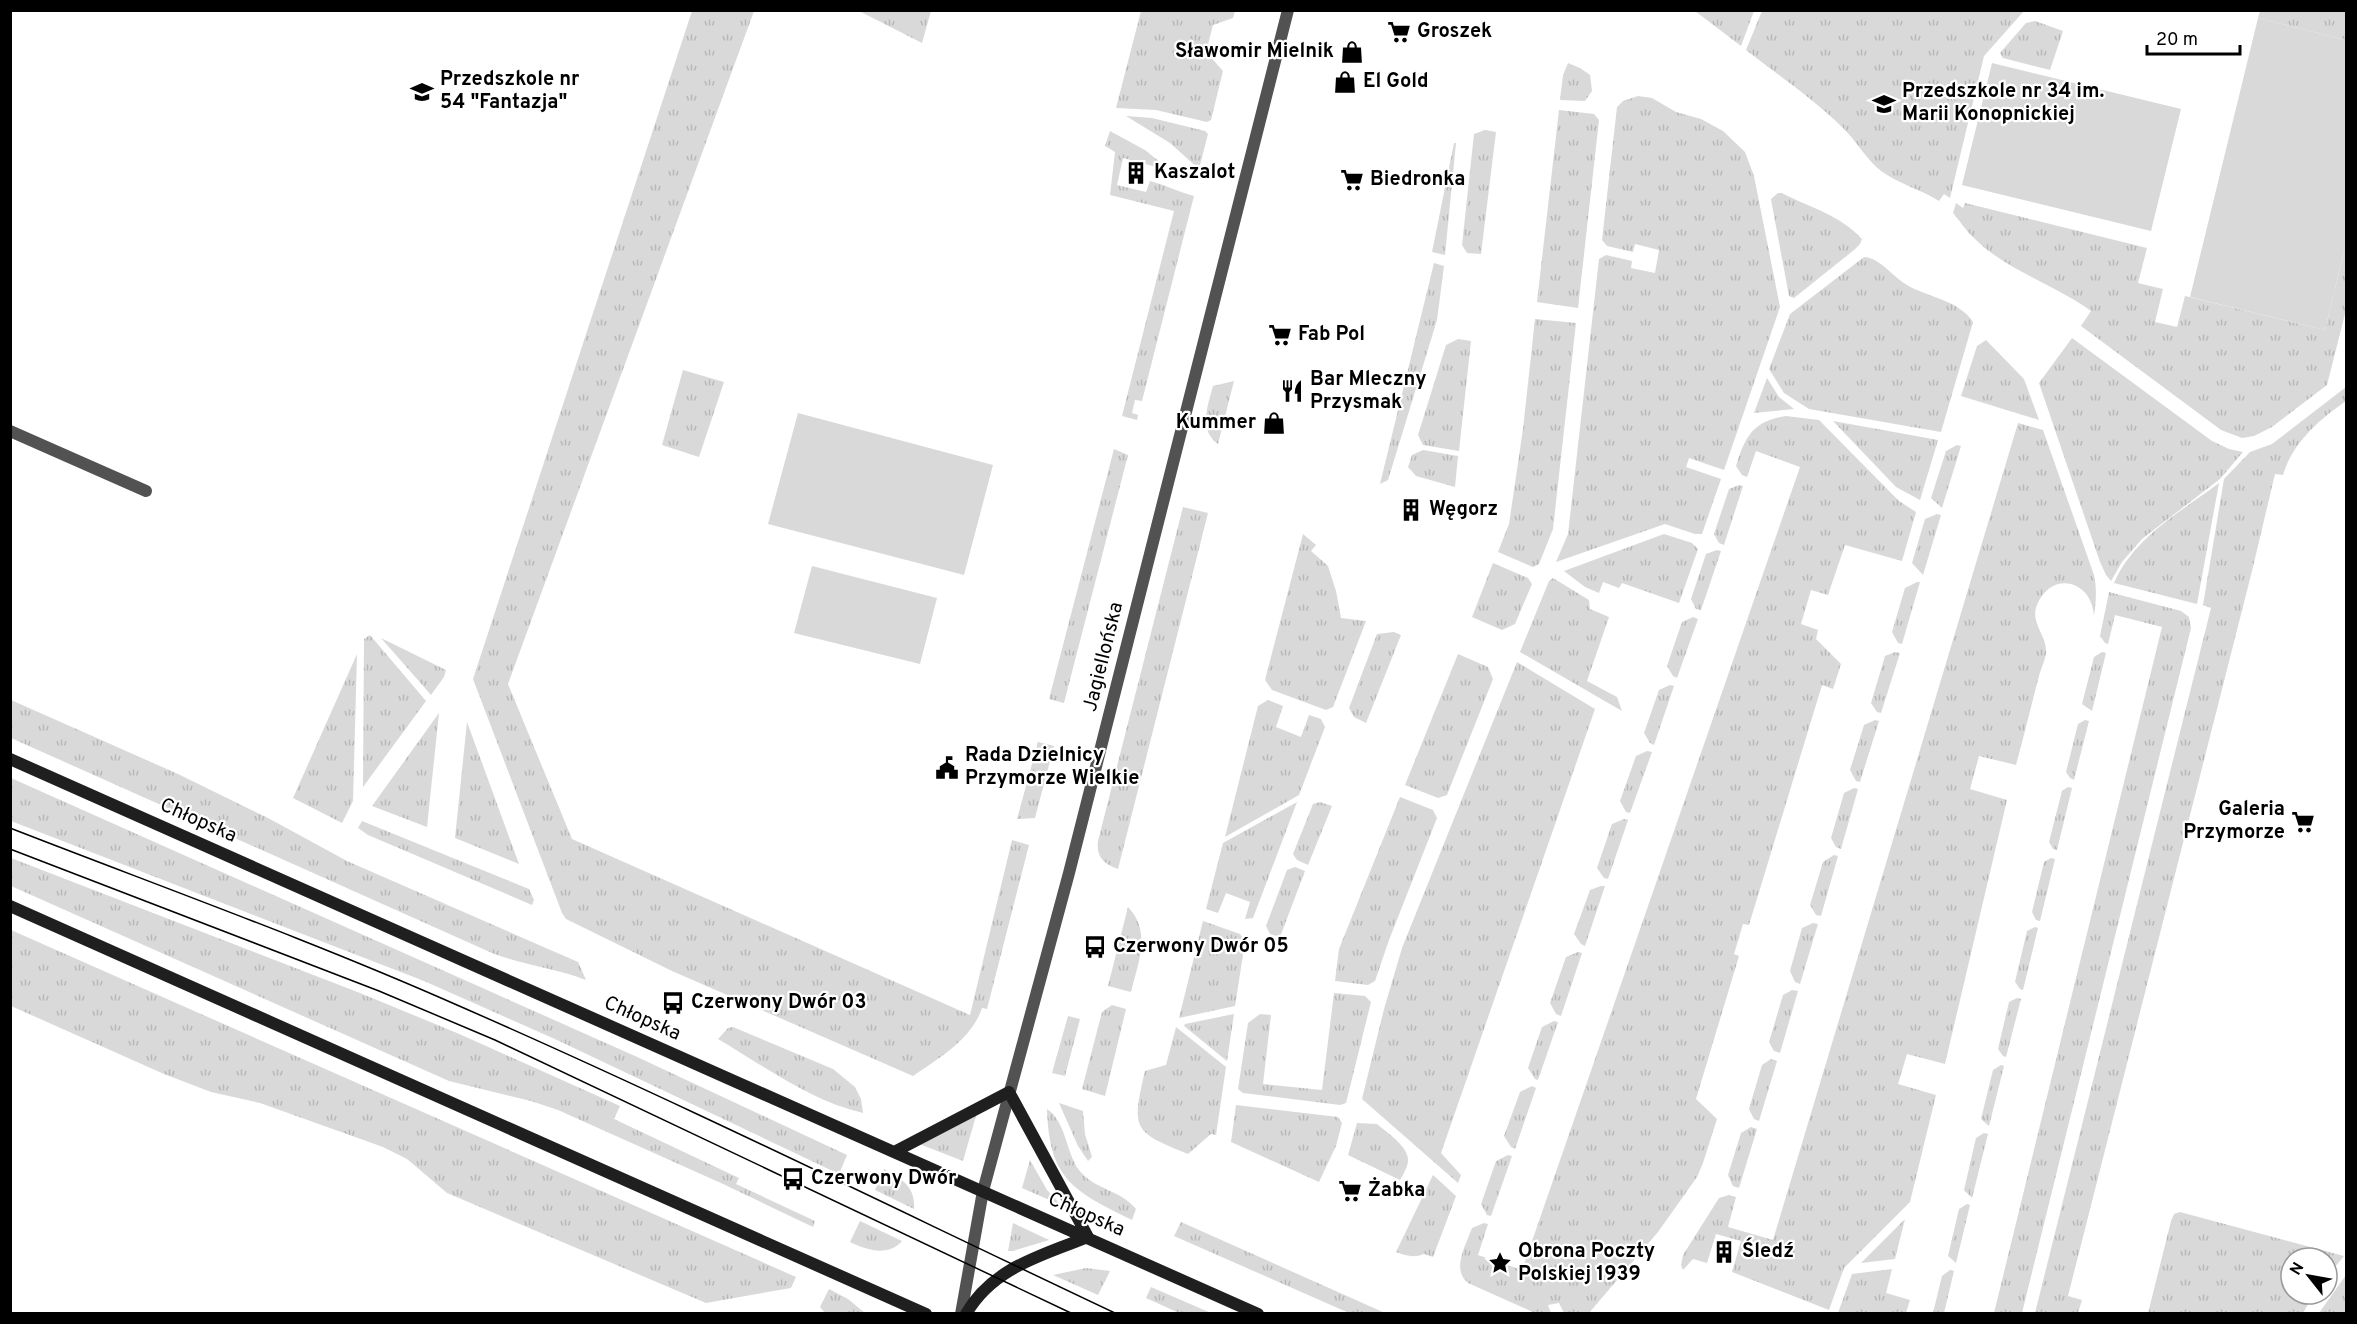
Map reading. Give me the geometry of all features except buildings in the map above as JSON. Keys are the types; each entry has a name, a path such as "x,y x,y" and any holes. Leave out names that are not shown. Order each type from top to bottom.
{"main road":[{"name":"Chłopska","path":"10,759 896,1151 1258,1314"},
{"path":"10,906 926,1314"},
{"path":"896,1151 1009,1092 1088,1237 1015,1265 974,1299 966,1314"}],"street":[{"name":"Jagiellońska","path":"961,1314 983,1191 1074,854 1288,10"},
{"path":"10,431 146,491"}],"green space":[{"path":"1754,10 1741,46 1695,11"},
{"path":"692,11 754,11 508,684 572,839 970,1015 1012,840 1029,845 987,1009 982,1008 971,1029 962,1039 913,1076 672,971 566,919 473,679"},
{"path":"859,11 931,11 922,43"},
{"path":"1141,11 1235,11 1233,18 1213,25 1206,52 1223,71 1211,120 1207,122 1156,110 1116,108"},
{"name":"Przedszkole nr 34 im. Marii Konopnickiej","path":"1762,11 2024,11 1984,56 1950,198 1944,194 1939,201 1881,171 1830,116 1746,50"},
{"path":"2260,11 2346,11 2346,40 2258,18"},
{"path":"2258,18 2346,40 2346,243 2325,330 2190,297"},
{"path":"2035,21 2063,31 2050,70 2003,58 2000,53 2026,23"},
{"path":"1568,63 1590,75 1592,91 1585,101 1560,100 1563,75"},
{"path":"1992,63 2181,109 2151,231 1962,185"},
{"path":"1638,96 1652,98 1676,112 1701,119 1723,131 1745,152 1754,176 1780,307 1724,470 1689,458 1686,467 1721,479 1702,534 1695,534 1665,524 1556,562 1568,534 1599,259 1606,255 1632,261 1631,268 1655,273 1659,250 1635,244 1633,252 1607,246 1602,240 1617,107 1623,101"},
{"path":"1559,110 1594,114 1599,120 1578,308 1537,302"},
{"path":"1126,116 1152,118 1205,131 1208,134 1199,169 1170,143"},
{"path":"1485,130 1496,132 1481,254 1467,253 1462,245 1474,134"},
{"path":"1110,131 1145,150 1166,167 1164,169 1123,158 1117,185 1146,192 1150,181 1194,196 1142,401 1135,400 1132,413 1138,415 1137,420 1122,416 1174,211 1110,195 1115,152 1105,146"},
{"path":"1454,143 1456,143 1445,255 1432,252"},
{"path":"1778,193 1834,217 1862,239 1854,250 1794,298 1789,296 1771,199"},
{"path":"1956,203 1963,208 1965,203 2147,248 2138,283 2163,289 2155,322 2177,327 2185,296 2325,330 2346,243 2346,310 2327,385 2272,427 2254,436 2242,438 2221,430 2081,326 2091,311 1986,249 1953,213"},
{"path":"1864,257 1875,260 1907,285 1960,309 1973,322 1941,432 1809,409 1784,393 1769,369 1790,314"},
{"path":"1434,263 1444,266 1437,320 1388,480 1380,484"},
{"path":"1535,319 1576,323 1553,529 1539,564 1533,567 1498,552 1509,524 1523,429"},
{"path":"2072,338 2212,441 2229,449 2243,452 2220,479 2142,539 2122,562 2111,581 2100,562 2039,383"},
{"path":"1458,339 1471,341 1459,451 1423,445 1418,435 1446,345"},
{"path":"1986,340 2024,379 2039,420 1961,396 1977,346"},
{"path":"683,370 724,382 699,457 662,445"},
{"path":"1767,378 1779,397 1794,409 1754,413"},
{"path":"1234,381 1218,444 1208,432 1206,425 1209,401 1213,386"},
{"path":"2346,387 2346,401 2326,416 2300,442 2287,463 2283,475 2275,474 2068,1296 2082,1300 2078,1313 2035,1313 2211,608 2203,605 2224,479 2250,452 2272,444"},
{"path":"798,413 993,465 964,575 768,524"},
{"path":"1786,416 1819,420 1899,501 1916,512 1902,561 1845,545 1828,595 1811,590 1801,624 1818,630 1816,639 1841,664 1833,689 1822,685 1749,925 1743,924 1734,954 1739,956 1696,1099 1717,1119 1697,1177 1658,1232 1589,1313 1564,1313 1559,1303 1548,1305 1551,1313 1535,1313 1468,1283 1461,1271 1461,1257 1472,1228 1484,1223 1488,1224 1478,1255 1522,1270 1800,467 1756,451 1747,477 1742,475 1736,466 1747,439 1758,426 1775,418"},
{"path":"1833,421 1938,440 1920,500 1896,487"},
{"path":"2018,423 2043,430 2094,575 2096,595 2094,616 2092,604 2079,587 2061,584 2043,594 2037,605 2035,617 2045,644 2046,655 2016,765 1979,756 1970,789 2007,800 1945,1064 1907,1054 1898,1084 1936,1095 1910,1202 1844,1268 1829,1310 1732,1272 1741,1241 1716,1234 1707,1263 1693,1259 1683,1270 1681,1265 1683,1255 1719,1198 1729,1195 1736,1197 1728,1227 1773,1240"},
{"path":"1957,445 1961,446 1942,508 1931,498 1946,451"},
{"path":"1114,449 1128,455 1064,703 1049,699"},
{"path":"1423,450 1458,456 1455,487 1416,476 1408,467 1412,455"},
{"path":"2219,483 2197,604 2114,583 2122,567 2146,539"},
{"path":"1739,485 1743,486 1724,545 1719,543 1714,534 1729,489"},
{"path":"1183,507 1208,513 1118,869 1102,859 1098,851 1098,841"},
{"path":"1937,514 1941,515 1923,575 1912,563 1925,519"},
{"path":"1303,534 1316,545 1311,551 1328,566 1341,618 1366,621 1333,707 1326,710 1272,690 1265,680"},
{"path":"1664,534 1692,543 1698,549 1679,603 1622,583 1619,588 1603,582 1599,593 1585,587 1564,571"},
{"path":"1721,551 1701,610 1696,609 1691,599 1706,554"},
{"path":"1493,563 1528,578 1532,584 1515,624 1502,630 1472,617"},
{"path":"812,566 937,598 920,664 794,633"},
{"path":"1553,578 1589,600 1590,609 1609,617 1587,681 1617,697 1622,711 1520,652 1549,581"},
{"path":"1920,582 1902,644 1898,643 1892,632 1905,588"},
{"path":"2109,592 2181,611 2189,617 2191,628 2022,1313 1994,1313 2162,627 2115,615 2108,644 2105,643 2100,636"},
{"path":"1693,617 1698,619 1677,678 1667,666 1682,622"},
{"path":"1394,632 1401,635 1366,723 1354,717 1349,708 1377,634"},
{"path":"370,635 426,701 363,787 364,639"},
{"path":"381,638 446,670 444,677 431,695"},
{"path":"1895,652 1900,653 1881,713 1877,712 1871,703 1885,656"},
{"path":"2102,652 2106,653 2092,711 2082,704 2094,657"},
{"path":"357,654 353,801 342,823 293,798"},
{"path":"1458,654 1488,667 1493,679 1447,795 1438,798 1405,785"},
{"path":"1517,662 1595,709 1441,1153 1461,1175 1458,1183 1362,1099 1402,948"},
{"path":"1670,685 1674,686 1654,745 1644,733 1659,690"},
{"path":"11,700 178,774 268,818 347,861 578,962 586,980 492,953 11,738"},
{"path":"1268,700 1283,706 1276,727 1301,737 1309,715 1321,719 1325,727 1299,795 1225,837 1258,706"},
{"path":"439,713 427,827 372,806"},
{"path":"1875,720 1879,721 1860,782 1856,781 1850,770 1864,725"},
{"path":"2085,720 2089,721 2074,780 2066,772 2078,724"},
{"path":"467,722 519,864 455,838"},
{"path":"1038,742 1054,746 1035,818 1017,819"},
{"path":"1647,751 1652,752 1630,813 1626,812 1620,801 1636,756"},
{"path":"11,778 635,1056 847,1155 839,1174 557,1040 424,981 11,821"},
{"path":"2068,787 2072,788 2057,850 2053,849 2049,842 2062,791"},
{"path":"1854,788 1858,789 1841,849 1836,847 1831,838 1844,793"},
{"path":"1400,797 1433,810 1437,818 1375,981 1368,985 1335,981 1339,949"},
{"path":"1297,802 1253,918 1245,919 1250,902 1226,893 1218,913 1206,909 1223,843"},
{"path":"1320,802 1332,806 1308,865 1297,860 1293,854 1313,804"},
{"path":"1624,819 1628,820 1608,879 1604,878 1597,868 1612,824"},
{"path":"362,821 529,889 534,900 532,905 368,835 358,828"},
{"path":"1834,855 1838,856 1821,916 1816,915 1810,905 1823,862"},
{"path":"11,858 360,993 457,1033 620,1106 614,1119 739,1178 736,1184 815,1221 813,1227 558,1110 449,1081 11,886"},
{"path":"2051,858 2055,859 2040,921 2036,920 2032,912 2044,862"},
{"path":"1295,867 1305,871 1280,937 1270,934 1266,926 1287,870"},
{"path":"1605,886 1585,946 1574,934 1590,890"},
{"path":"1128,907 1140,927 1141,937 1139,959 1131,992 1108,986"},
{"path":"1203,921 1240,934 1245,942 1235,1006 1179,1018"},
{"path":"1813,923 1818,924 1800,984 1795,982 1790,971 1802,928"},
{"path":"2038,928 2023,990 2015,982 2027,931"},
{"path":"11,930 796,1277 791,1288 706,1303 447,1193 407,1159 383,1147 260,1103 211,1092 164,1074 11,1006"},
{"path":"1578,952 1582,953 1561,1016 1556,1014 1550,1003 1566,957"},
{"path":"1792,990 1798,991 1780,1053 1774,1051 1769,1042 1783,995"},
{"path":"1334,993 1365,996 1371,1002 1346,1103 1340,1105 1243,1093 1238,1089 1248,1023 1260,1014 1271,1015 1263,1084 1322,1090"},
{"path":"2017,998 2021,999 2006,1057 1998,1049 2009,1002"},
{"path":"1112,1005 1126,1009 1105,1096 1082,1089 1102,1012"},
{"path":"1234,1014 1227,1061 1184,1026 1185,1024"},
{"path":"1068,1016 1080,1019 1065,1076 1052,1073"},
{"path":"1554,1021 1558,1022 1538,1080 1528,1068 1542,1027"},
{"path":"733,1027 833,1069 855,1087 861,1099 863,1113 824,1100 806,1091 718,1039 728,1028"},
{"path":"1176,1027 1226,1067 1216,1135 1211,1134 1188,1154 1147,1134 1138,1117 1145,1071 1166,1065"},
{"path":"1771,1059 1777,1061 1759,1121 1754,1119 1749,1109 1762,1065"},
{"path":"2001,1065 2004,1066 1989,1126 1981,1119 1993,1070"},
{"path":"1532,1086 1536,1088 1515,1149 1504,1136 1520,1092"},
{"path":"980,1102 963,1161 914,1142"},
{"path":"1059,1103 1083,1111 1085,1134 1092,1157 1088,1161 1078,1146"},
{"path":"1236,1105 1338,1117 1342,1123 1336,1146 1319,1182 1231,1142"},
{"path":"1047,1109 1058,1121 1079,1170 1092,1181 1130,1203 1136,1209 1132,1220 1094,1200 1068,1180 1053,1152"},
{"path":"1357,1123 1377,1124 1401,1145 1408,1156 1408,1162 1400,1180 1348,1155"},
{"path":"1751,1127 1757,1129 1739,1188 1733,1186 1728,1175 1741,1133"},
{"path":"1984,1133 1988,1134 1972,1198 1964,1190 1976,1138"},
{"path":"1508,1155 1512,1156 1491,1216 1487,1215 1481,1204 1496,1161"},
{"path":"1030,1160 1047,1190 1061,1205 1022,1188"},
{"path":"884,1169 910,1189 914,1209 875,1190"},
{"path":"1433,1175 1456,1196 1433,1257 1424,1254 1410,1256 1396,1252"},
{"path":"1967,1204 1970,1205 1956,1263 1948,1256 1959,1209"},
{"path":"2180,1212 2307,1246 2279,1246 2279,1306 2307,1306 2303,1313 2148,1313 2174,1214"},
{"path":"1905,1219 1895,1259 1861,1263"},
{"path":"860,1221 902,1241 884,1250 870,1249 850,1242"},
{"path":"1181,1222 1385,1313 1349,1313 1174,1236"},
{"path":"1013,1223 1049,1240 1008,1251"},
{"path":"1086,1268 1110,1271 1098,1295 1053,1275"},
{"path":"1892,1269 1886,1293 1910,1300 1906,1313 1838,1313 1852,1274"},
{"path":"1950,1270 1954,1271 1944,1313 1933,1313 1942,1276"},
{"path":"2346,1275 2346,1313 2319,1313 2324,1306 2339,1306 2339,1285"},
{"path":"1151,1287 1211,1313 1179,1313 1146,1298"},
{"path":"829,1289 848,1299 865,1313 825,1313 820,1307"}],"tram line":[{"path":"10,828 290,936 457,1005 705,1118 1117,1314"},
{"path":"10,849 379,991 495,1040 1073,1314"}],"place":[{"name":"Groszek","path":"1399,32"},
{"name":"Sławomir Mielnik","path":"1352,52"},
{"name":"El Gold","path":"1345,82"},
{"name":"Przedszkole nr 54 \"Fantazja\"","path":"422,92"},
{"name":"Przedszkole nr 34 im. Marii Konopnickiej","path":"1884,104"},
{"name":"Kaszalot","path":"1136,173"},
{"name":"Biedronka","path":"1352,180"},
{"name":"Fab Pol","path":"1280,335"},
{"name":"Bar Mleczny Przysmak","path":"1292,391"},
{"name":"Kummer","path":"1274,423"},
{"name":"Węgorz","path":"1411,510"},
{"name":"Rada Dzielnicy Przymorze Wielkie","path":"947,768"},
{"name":"Galeria Przymorze","path":"2303,822"},
{"name":"Czerwony Dwór 05","path":"1095,947"},
{"name":"Czerwony Dwór 03","path":"673,1003"},
{"name":"Czerwony Dwór","path":"793,1179"},
{"name":"Żabka","path":"1350,1191"},
{"name":"Śledź","path":"1724,1252"},
{"name":"Obrona Poczty Polskiej 1939","path":"1500,1263"}]}
